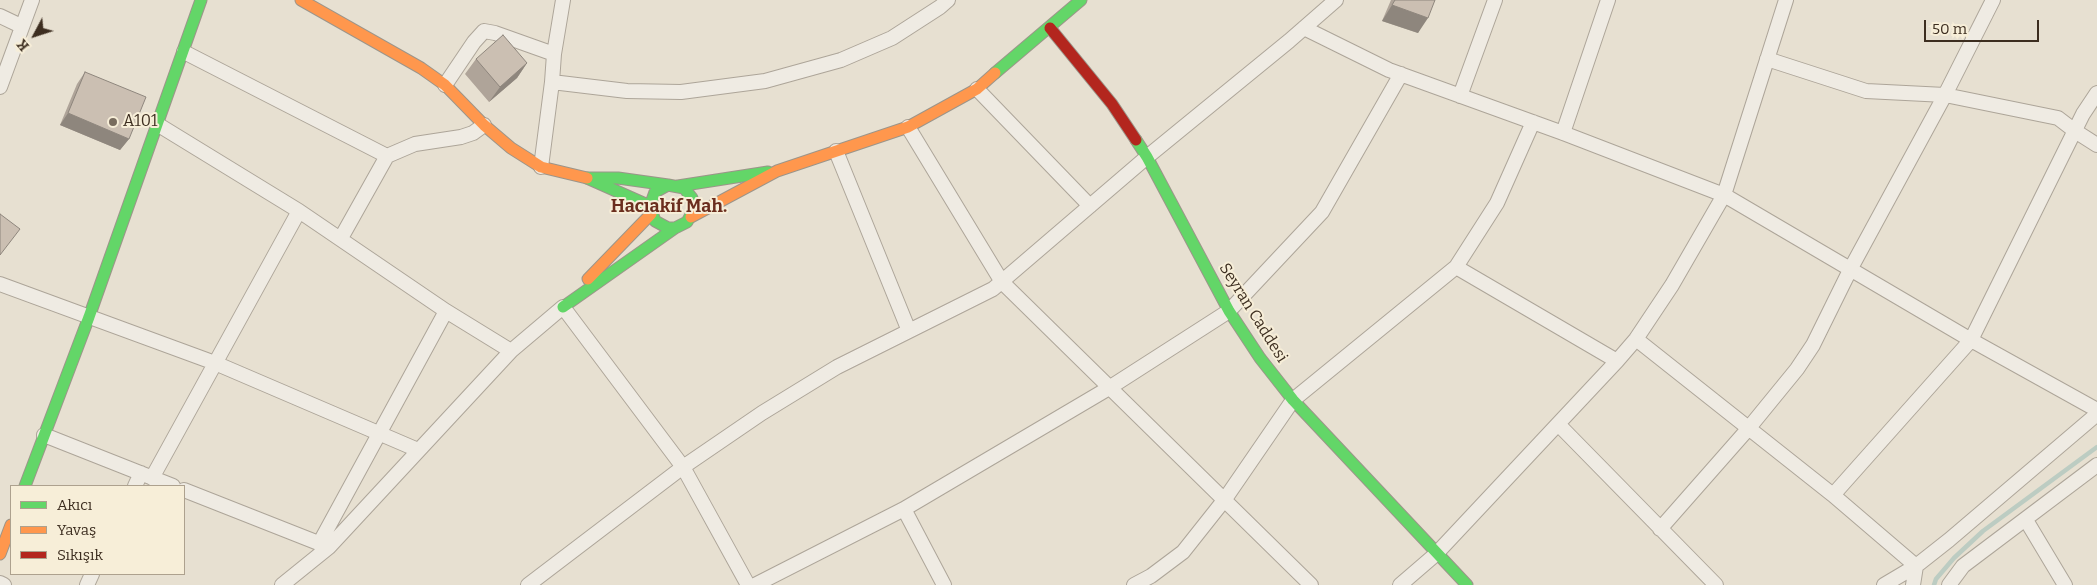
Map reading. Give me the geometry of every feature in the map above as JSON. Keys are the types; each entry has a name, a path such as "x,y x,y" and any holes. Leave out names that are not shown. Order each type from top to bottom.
{"street":[{"path":"0,87 32,0"},
{"path":"25,485 89,317 201,0"},
{"path":"301,0 421,68 445,85 484,125 511,148 541,167 587,178 618,178 673,185 688,193 692,198 693,211 691,217"},
{"path":"541,167 554,54 563,0"},
{"path":"552,82 627,91 681,92 765,81 841,60 892,38 948,0"},
{"path":"284,584 418,450 511,351 564,307 675,228 682,226 691,217 777,171 908,128 977,89 1081,0"},
{"path":"536,582 683,467 762,413 837,367 993,289 1147,157 1336,0"},
{"path":"1460,96 1495,0"},
{"path":"1563,133 1608,0"},
{"path":"1400,585 1436,554 1636,339 1672,285 1724,195 1786,0"},
{"path":"1660,529 1748,429 1797,369 1812,345 1851,268 1945,95 1993,0"},
{"path":"0,16 21,26"},
{"name":"Seyran Caddesi","path":"1050,28 1112,104 1147,157 1229,311 1260,358 1293,400 1436,554 1468,585"},
{"path":"1304,28 1401,74 1563,133 1724,195 1851,268 1970,340 2097,410"},
{"path":"445,85 474,42 484,31 554,54"},
{"path":"184,52 387,156"},
{"path":"1767,59 1866,91 1945,95 2058,118 2074,131 2097,145"},
{"path":"755,585 904,509 1109,388 1229,311 1322,212 1401,74"},
{"path":"977,89 1090,206"},
{"path":"1833,495 1970,340 2074,131 2097,94"},
{"path":"1134,585 1151,576 1183,552 1225,499 1293,400 1456,267 1497,203 1533,122"},
{"path":"157,124 299,211 446,311 511,351"},
{"path":"341,238 387,156 415,144 473,134 484,125"},
{"path":"908,128 1002,282 1311,585"},
{"path":"836,152 909,331"},
{"path":"564,307 650,210 655,192 673,185 777,171"},
{"path":"587,178 650,210 661,225 675,228"},
{"path":"143,479 216,363 299,211"},
{"path":"1456,267 1616,361"},
{"path":"0,284 216,363 418,450"},
{"path":"564,307 683,467 748,585"},
{"path":"324,546 380,434 446,311"},
{"path":"1636,339 1833,495 1916,566"},
{"path":"1884,585 1916,566 2097,414"},
{"path":"1558,424 1716,585"},
{"path":"44,435 143,479 169,485"},
{"path":"1950,585 1964,566 2097,465"},
{"path":"185,490 324,546"},
{"path":"904,509 944,585"},
{"path":"2026,520 2066,585"},
{"path":"2,546 10,527"},
{"path":"1913,585 1916,566"},
{"path":"0,583 4,585"}],"building":[{"path":"1395,0 1435,0 1428,18 1392,5"},
{"path":"503,35 527,63 500,87 476,59"},
{"path":"85,72 146,97 129,139 68,113"},
{"path":"0,214 20,229 0,255"}],"waterway":[{"path":"1934,585 1936,579 1954,558 1983,531 2097,447"}],"traffic: fast":[{"path":"25,485 89,317 201,0"},
{"path":"995,73 1081,0"},
{"path":"1136,140 1147,157 1229,311 1260,358 1293,400 1467,585"},
{"path":"678,186 768,172"},
{"path":"650,206 587,178 618,178 668,185"},
{"path":"563,307 675,228 687,222 693,211 692,198 684,188 668,185 655,192 650,206 655,221 668,228 675,228"}],"traffic: slow":[{"path":"301,0 421,68 445,85 484,125 511,148 541,167 587,178"},
{"path":"691,217 777,171 908,127 977,89 995,73"},
{"path":"588,279 651,214"},
{"path":"0,554 10,528"}],"traffic: jam":[{"path":"1050,28 1112,104 1136,140"}],"place":[{"name":"A101","path":"113,122"}],"district":[{"name":"Hacıakif Mah.","path":"669,207"}]}
